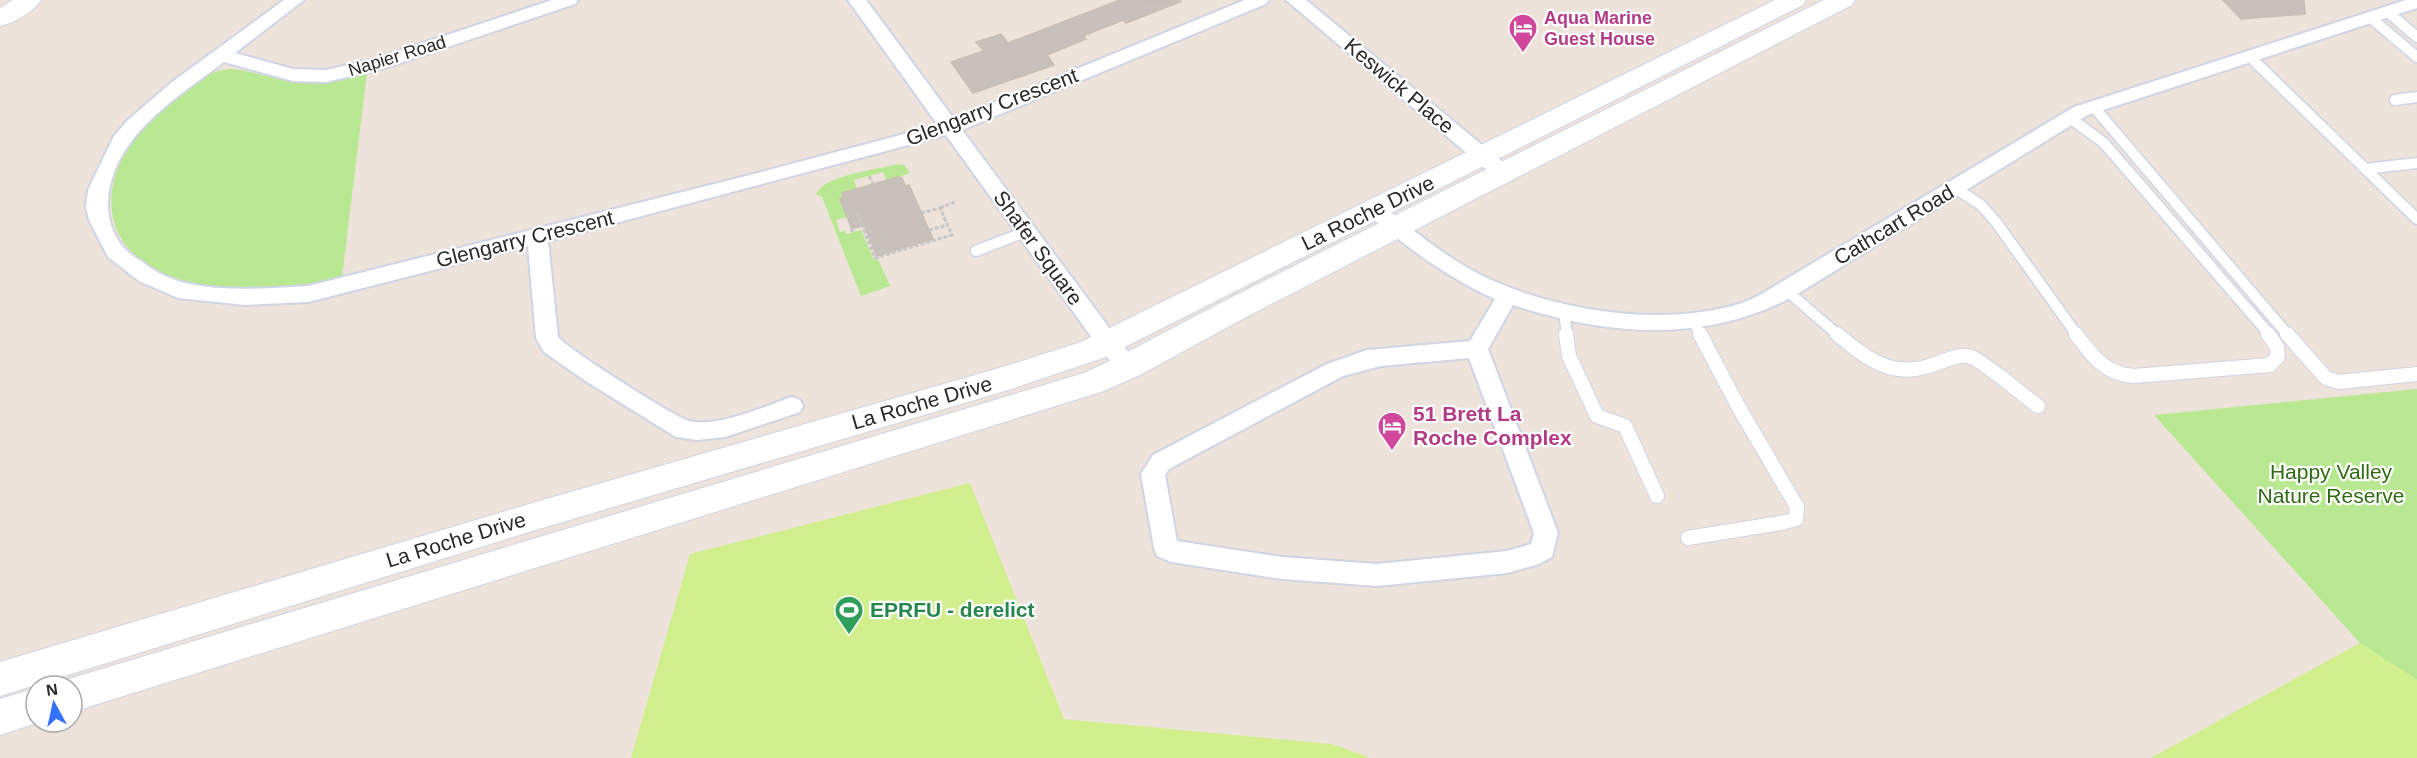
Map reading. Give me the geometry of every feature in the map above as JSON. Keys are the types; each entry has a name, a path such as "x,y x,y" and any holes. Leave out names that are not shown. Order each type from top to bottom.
{"street":[{"path":"0,19 28,0"},
{"name":"Glengarry Crescent","path":"295,0 158,102 121,141 98,190 96,207 106,236 119,256 146,276 186,292 245,297 308,294 754,181 949,128 1260,0"},
{"name":"Napier Road","path":"221,55 293,75 326,76 379,64 569,0"},
{"name":"Shafer Square","path":"857,0 1108,343 1130,366"},
{"name":"Keswick Place","path":"1295,0 1492,164"},
{"name":"La Roche Drive","path":"0,679 662,479 1008,378 1081,354 1386,219 1794,0"},
{"name":"La Roche Drive","path":"1492,164 1843,0"},
{"name":"Cathcart Road","path":"1386,219 1448,266 1481,284 1564,312 1612,320 1659,322 1711,318 1747,309 1786,290 2093,106 2417,2"},
{"name":"La Roche Drive","path":"84,691 1093,382 1130,366 1237,308 1386,219"},
{"path":"537,236 547,338 558,351 592,374 684,430 694,431 721,427 792,406"},
{"path":"1477,349 1509,294"},
{"path":"1477,349 1546,533 1543,549 1539,553 1507,562 1377,575 1282,568 1171,551 1166,548 1153,474 1161,462 1335,370 1367,359 1477,349"},
{"path":"662,479 668,513"},
{"path":"0,717 24,710"}],"lane":[{"path":"2380,15 2417,37"},
{"path":"2380,15 2417,57"},
{"path":"2249,56 2417,219"},
{"path":"2395,100 2417,97"},
{"path":"2093,106 2321,374 2339,382 2417,374"},
{"path":"1955,188 1981,206 1996,222 2103,368 2118,375 2134,376 2270,365 2278,356 2277,347 2272,338 2104,142 2070,118"},
{"path":"2365,169 2417,163"},
{"path":"976,251 1027,231"},
{"path":"1786,290 1858,352 1877,363 1898,371 1923,369 1957,356 1972,357 2038,406"},
{"path":"1564,312 1569,356 1598,416 1625,426 1657,496"},
{"path":"1688,538 1781,523 1796,519 1798,514 1797,507 1738,406 1692,320"}],"path":[{"path":"868,176 873,184"},
{"path":"921,213 955,202"},
{"path":"857,213 875,258 952,235 940,208"},
{"path":"929,231 948,225"}],"green space":[{"path":"228,69 308,83 338,80 367,73 342,277 275,287 241,288 207,285 170,276 142,261 123,242 113,219 112,193 119,166 135,138 159,111 183,91 200,79"},
{"path":"898,164 904,165 910,173 887,181 883,172 854,180 857,189 840,199 847,217 836,220 840,232 845,231 847,234 861,230 874,260 878,259 890,286 861,296 822,197 816,194 821,187 840,177"},
{"name":"Happy Valley Nature Reserve","path":"2417,389 2417,680 2360,643 2154,415"},
{"name":"EPRFU - derelict","path":"970,483 1064,719 1332,744 1371,758 631,758 690,554"},
{"path":"2360,643 2417,680 2417,758 2151,758"}],"building":[{"path":"1120,0 1182,1 1126,23 1123,20 1083,36 1086,39 1047,55 1054,65 973,93 951,62 984,51 976,42 1001,34 1008,43"},
{"path":"2223,0 2304,0 2305,14 2241,19"},
{"path":"898,177 902,178 905,186 909,185 933,239 877,256 864,225 852,229 840,199 843,198 842,193"}],"place":[{"name":"Aqua Marine Guest House","path":"1523,54"},
{"name":"51 Brett La Roche Complex","path":"1392,452"},
{"name":"EPRFU - derelict","path":"849,636"}]}
